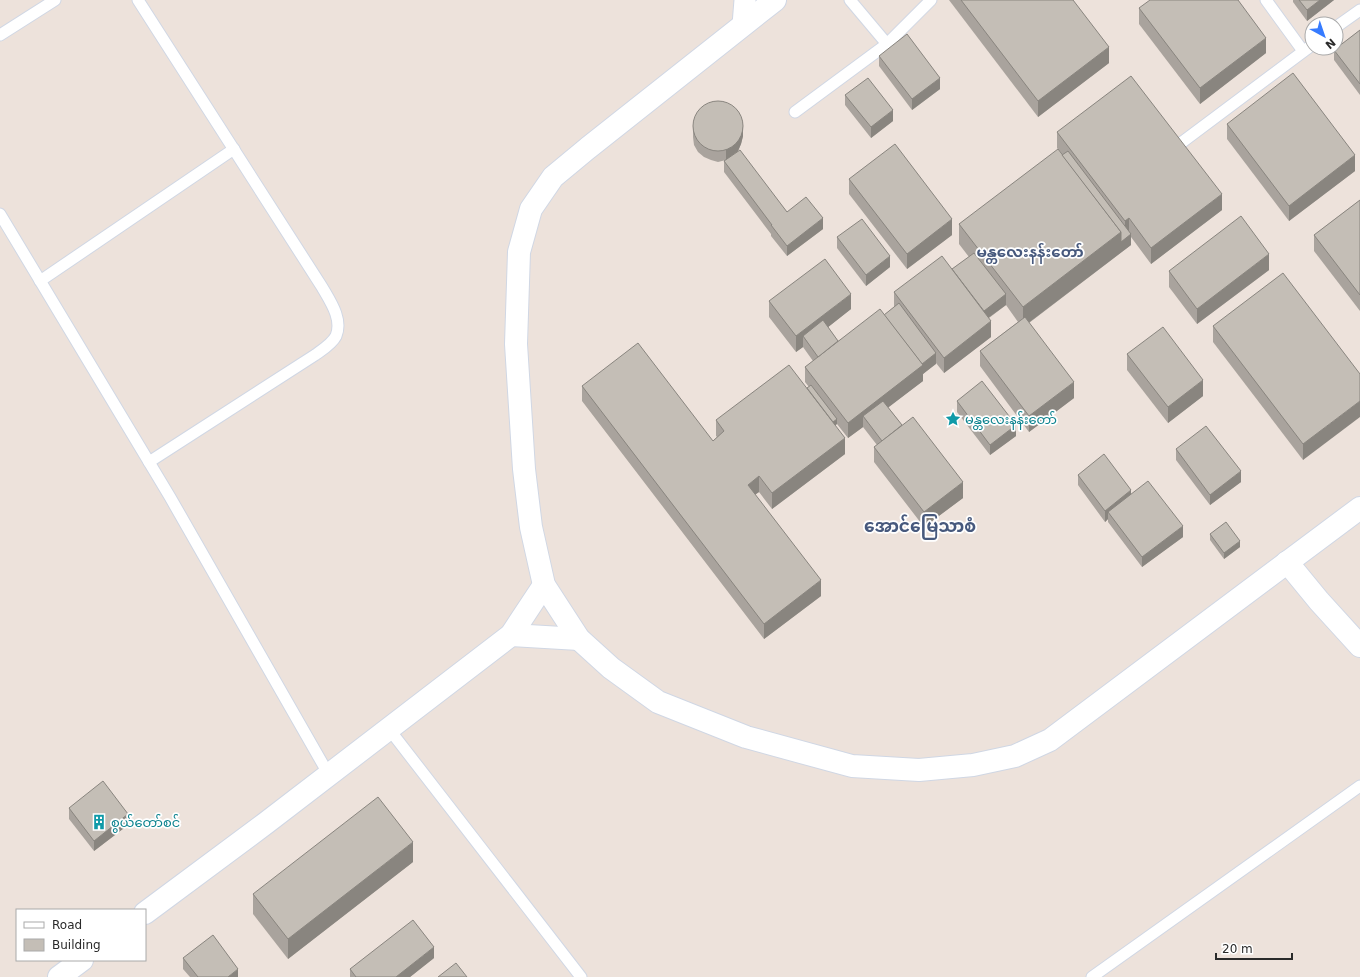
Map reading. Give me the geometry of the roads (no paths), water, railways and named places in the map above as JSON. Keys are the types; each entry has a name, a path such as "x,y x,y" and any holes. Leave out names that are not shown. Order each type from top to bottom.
{"street":[{"path":"743,25 745,0"},
{"path":"775,0 553,177 531,209 519,252 516,344 524,469 531,528 544,586 579,639 611,668 658,702 746,737 852,766 919,770 973,765 1015,756 1050,740 1360,508"},
{"path":"1287,562 1319,601 1360,646"},
{"path":"146,912 329,775 511,635 544,586"},
{"path":"511,635 579,639"},
{"path":"59,977 81,961"}],"lane":[{"path":"0,35 55,0"},
{"path":"138,0 322,287 336,314 338,327 335,337 327,346 315,355 148,462"},
{"path":"850,0 887,44"},
{"path":"795,112 887,44 931,0"},
{"path":"1266,0 1304,43"},
{"path":"1344,21 1360,10"},
{"path":"1181,143 1304,51"},
{"path":"40,281 234,149"},
{"path":"0,214 148,462 329,775"},
{"path":"389,729 581,977"},
{"path":"1092,977 1360,786"}],"place":[{"name":"မန္တလေးနန်းတော်","path":"953,419"},
{"name":"စွယ်တော်စင်","path":"99,822"}],"district":[{"name":"မန္တလေးနန်းတော်","path":"1030,252"},
{"name":"အောင်မြေသာစံ","path":"920,526"}]}
